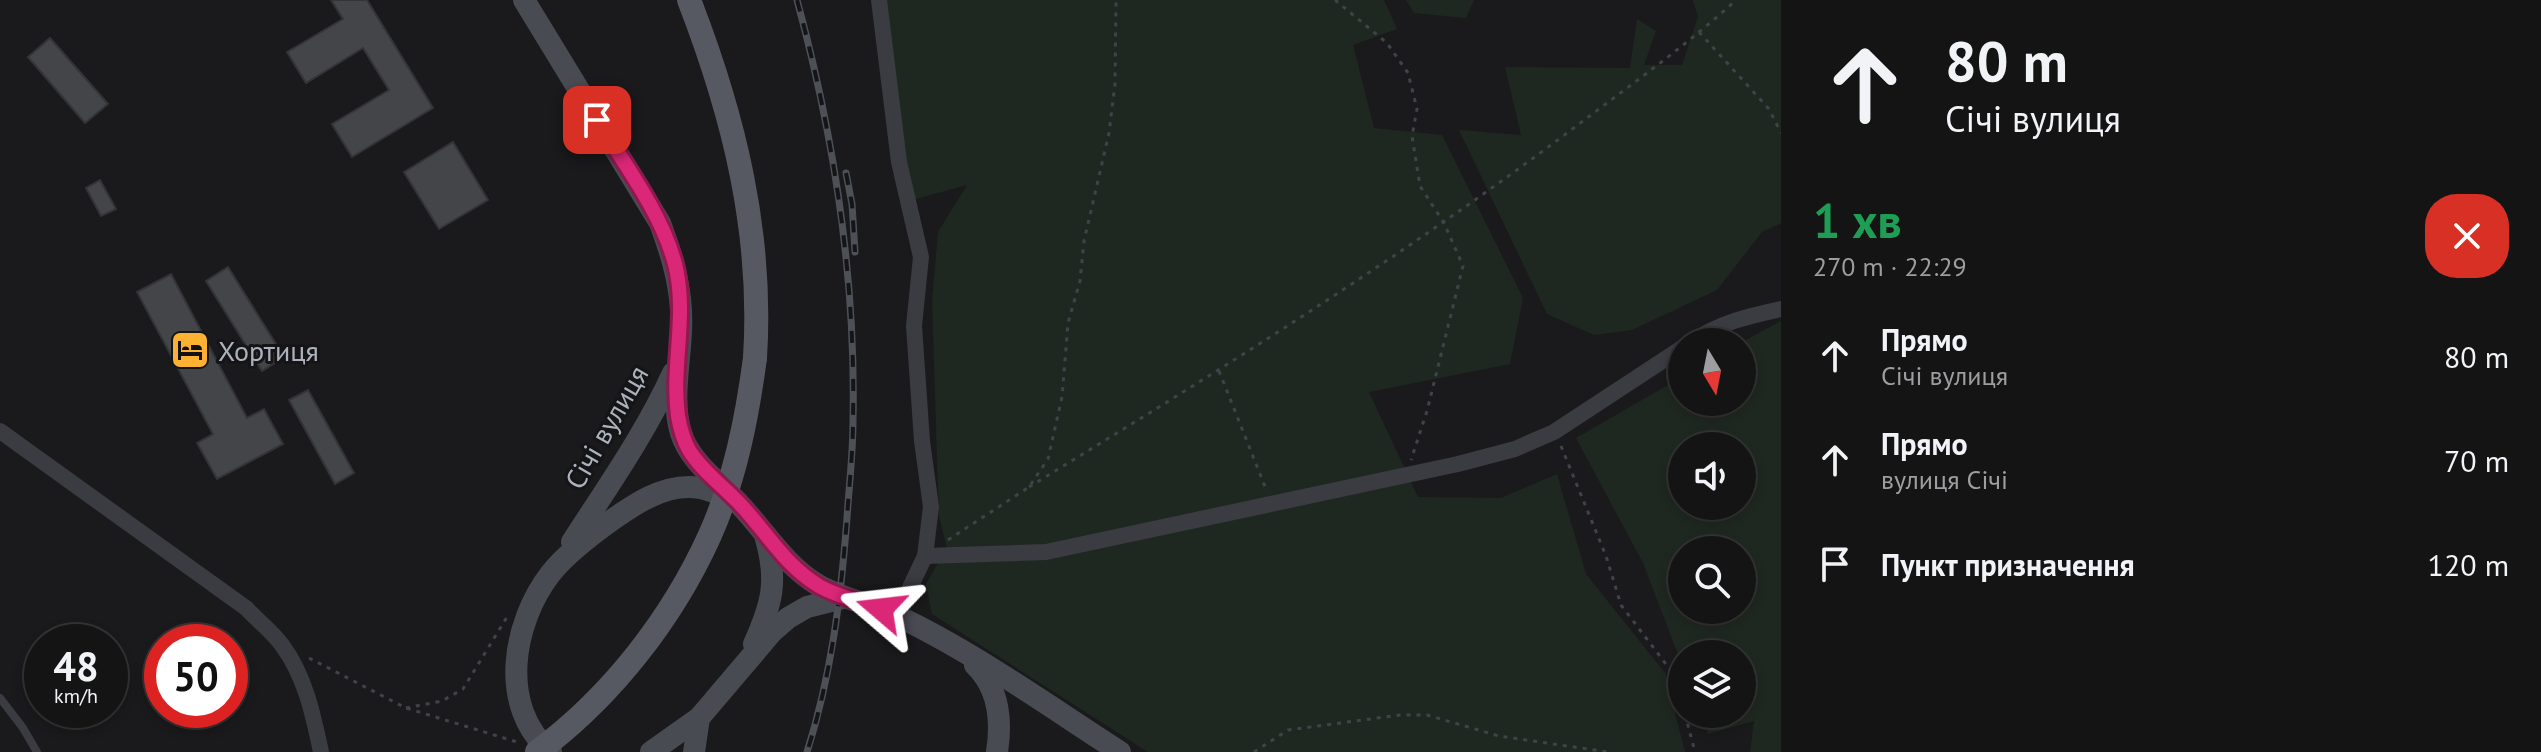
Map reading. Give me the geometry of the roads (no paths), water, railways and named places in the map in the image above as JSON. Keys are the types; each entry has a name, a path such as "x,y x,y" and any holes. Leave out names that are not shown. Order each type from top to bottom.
{"main road":[{"path":"524,0 660,223 675,264 680,297 681,331 676,365"},
{"path":"537,752 565,732 608,690 686,583 711,534 741,440 755,358 757,285 752,220 736,141 689,0"},
{"name":"Січі вулиця","path":"676,365 677,412 681,433 690,452 795,569 843,598 897,615 959,650"},
{"name":"Січі вулиця","path":"551,573 618,476 656,411 676,365"},
{"path":"550,752 536,739 525,721 517,697 516,668 520,640 534,602 551,573 592,534 633,505 666,490 691,487 710,490 739,504"},
{"path":"747,660 765,618 772,590 773,564 765,538"},
{"path":"651,752 699,718 747,660 788,618 807,607 843,598"},
{"path":"959,650 985,675 999,706 997,752"},
{"path":"959,650 1120,752"},
{"path":"694,752 699,718"}],"street":[{"path":"879,0 899,162 921,257 914,326 922,441 931,507 925,556 897,615"},
{"path":"1716,328 1781,309"},
{"path":"925,556 1046,552 1458,464 1515,449 1554,432 1668,357"},
{"path":"0,431 255,617 281,644 300,674 321,752"}],"lane":[{"path":"0,698 37,752"}],"railway":[{"path":"797,0 832,156 846,262 853,368 852,446 842,577 829,666 807,752"},
{"path":"846,173 852,204 855,252"}],"place":[{"name":"Хортиця","path":"190,350"}]}
